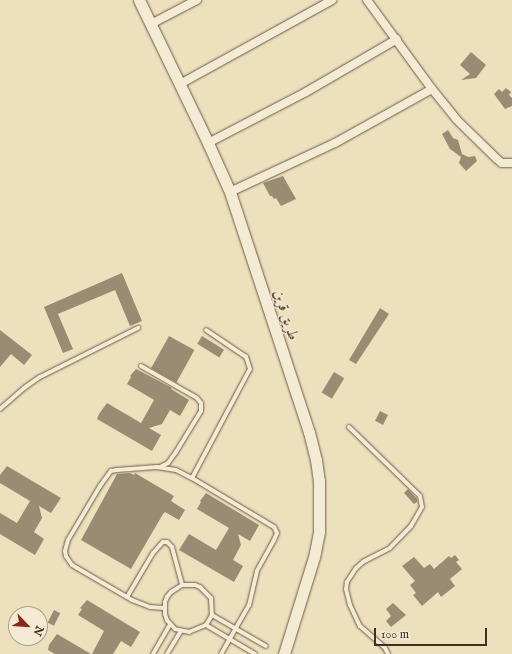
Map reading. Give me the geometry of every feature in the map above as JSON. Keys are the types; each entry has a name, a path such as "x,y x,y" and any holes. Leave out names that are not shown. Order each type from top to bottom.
{"street":[{"name":"طريق قرين","path":"139,0 230,192 309,432 319,481 319,532 314,557 284,654"},
{"path":"151,24 197,0"},
{"path":"180,84 332,0"},
{"path":"367,0 397,39 432,89 456,119 502,163 512,163"},
{"path":"208,143 306,92 397,39"},
{"path":"230,192 335,143 432,89"}],"lane":[{"path":"0,409 24,388 40,377 138,328"},
{"path":"192,478 250,369 246,357 206,330"},
{"path":"141,366 197,398 201,403 201,411 173,458 168,463 157,468"},
{"path":"349,427 420,496 422,507 407,531 390,548 356,568 347,582 346,589 350,604 360,626 385,648 388,654"},
{"path":"164,608 143,605 127,597 72,565 66,556 66,546 107,475 117,470 157,468 176,470 274,527 277,532 256,571 249,605 221,654"},
{"path":"127,597 153,553 162,542 167,542 172,547 182,585"},
{"path":"182,585 195,585 207,592 212,604 212,615 206,626 198,630 181,631 170,625 167,620 164,608 167,597 171,592 182,585"},
{"path":"212,615 266,646"},
{"path":"153,654 170,625"},
{"path":"206,626 254,654"},
{"path":"167,654 181,631"}],"building":[{"path":"471,52 486,65 476,78 461,80 470,74 460,65"},
{"path":"506,88 511,92 509,95 512,98 512,106 505,109 494,94 499,89 502,92"},
{"path":"448,130 453,138 458,140 462,154 468,157 475,156 477,161 466,171 459,163 461,157 450,149 442,134"},
{"path":"283,176 296,199 281,206 276,198 274,199 270,196 263,183"},
{"path":"122,273 142,321 130,326 115,290 58,314 73,349 63,353 44,307"},
{"path":"380,308 389,314 356,364 349,360"},
{"path":"0,330 32,355 24,365 11,354 0,367"},
{"path":"169,336 194,350 176,382 151,368"},
{"path":"202,336 224,350 219,357 197,344"},
{"path":"136,369 172,388 171,389 189,400 180,416 170,410 162,424 149,428 161,435 152,451 97,419 107,403 141,423 154,400 127,384 131,377 130,376"},
{"path":"334,372 344,378 332,399 322,393"},
{"path":"380,411 388,415 383,425 375,421"},
{"path":"7,466 61,498 51,513 39,506 42,518 34,532 44,539 35,555 0,534 0,513 17,523 30,501 0,483 0,475"},
{"path":"130,473 134,475 135,473 174,496 171,501 185,510 179,520 165,512 163,514 131,569 81,540 117,474"},
{"path":"408,489 417,499 417,502 414,504 404,493"},
{"path":"206,493 259,525 250,541 238,534 241,545 233,560 243,566 234,582 179,550 189,534 216,550 229,528 197,509 201,502 200,501"},
{"path":"455,555 459,560 456,562 462,569 450,579 455,586 441,597 438,592 422,606 413,595 416,593 410,585 415,581 402,566 414,557 424,568 430,564 434,569 449,556 451,558"},
{"path":"87,600 140,632 131,647 121,641 113,654 92,654 104,631 78,615 82,609 80,608"},
{"path":"393,603 406,615 391,627 386,621 391,616 386,609"},
{"path":"54,610 60,613 54,626 48,622"},
{"path":"57,634 91,654 55,654 48,650 49,645"}]}
